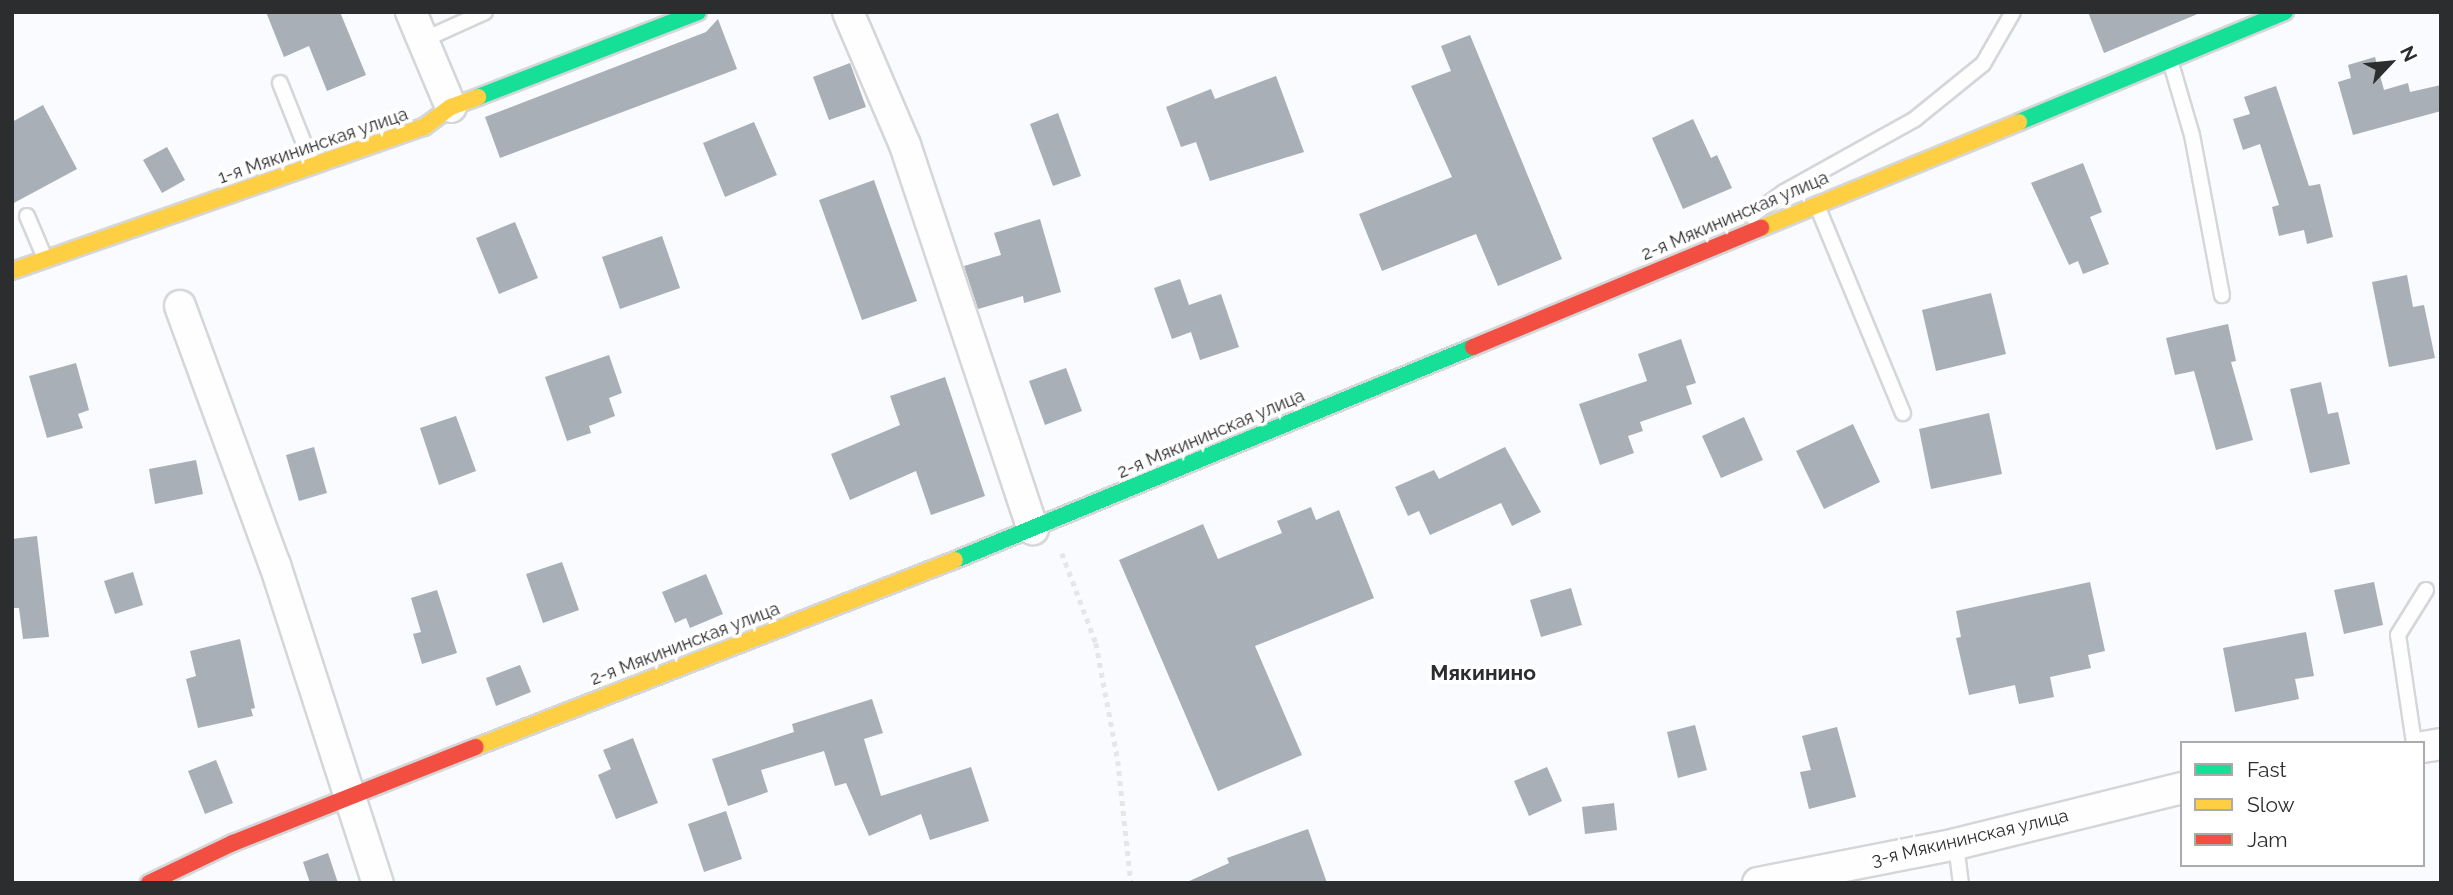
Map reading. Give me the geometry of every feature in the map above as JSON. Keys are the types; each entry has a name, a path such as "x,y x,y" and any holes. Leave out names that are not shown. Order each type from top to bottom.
{"street":[{"path":"411,12 451,107"},
{"name":"1-я Мякининская улица","path":"12,271 424,127 451,107 698,12"},
{"path":"848,12 905,145 1042,526"},
{"name":"2-я Мякининская улица","path":"149,883 233,843 1042,526 1816,203 2285,12"},
{"path":"180,306 275,565 378,883"},
{"name":"3-я Мякининская улица","path":"1758,883 1956,844 2180,788"}],"lane":[{"path":"423,40 485,12"},
{"path":"1709,248 1784,192 1915,119 1983,64 2013,12"},
{"path":"2169,59 2192,135 2222,295"},
{"path":"280,83 313,166"},
{"path":"1816,203 1903,413"},
{"path":"27,216 46,260"},
{"path":"2414,741 2398,635 2426,590"},
{"path":"1956,844 1961,883"}],"path":[{"path":"1042,526 1096,643 1118,761 1131,883"}],"building":[{"path":"266,12 340,12 366,75 327,91 309,46 284,57"},
{"path":"2088,12 2200,12 2200,13 2104,53"},
{"path":"718,19 737,69 500,158 485,117 706,32"},
{"path":"1470,35 1562,259 1498,286 1476,234 1382,271 1359,214 1452,177 1411,86 1451,71 1441,46"},
{"path":"2375,57 2384,90 2408,83 2410,92 2441,85 2441,111 2353,135 2338,82 2351,78 2348,65"},
{"path":"850,63 866,107 829,120 813,77"},
{"path":"1276,76 1304,152 1210,181 1196,142 1181,147 1166,107 1211,89 1215,99"},
{"path":"2276,86 2309,186 2320,184 2333,237 2307,244 2304,230 2279,236 2272,207 2279,205 2260,144 2243,150 2233,119 2250,114 2244,97"},
{"path":"43,105 77,169 12,204 12,122"},
{"path":"1058,113 1081,176 1053,186 1030,124"},
{"path":"1693,119 1711,158 1717,155 1732,188 1683,209 1652,138"},
{"path":"754,122 777,175 725,197 703,143"},
{"path":"167,147 185,180 162,193 143,160"},
{"path":"2083,163 2102,212 2090,217 2109,264 2083,274 2078,261 2069,265 2031,183"},
{"path":"874,180 917,301 862,320 819,200"},
{"path":"1040,219 1061,292 1024,303 1023,296 978,309 964,266 1001,255 994,233"},
{"path":"515,222 538,278 499,294 476,238"},
{"path":"662,236 680,288 620,309 602,257"},
{"path":"2407,275 2413,307 2424,305 2435,358 2389,367 2372,282"},
{"path":"1180,279 1189,305 1221,294 1239,347 1200,360 1191,332 1172,339 1154,288"},
{"path":"1991,293 2006,354 1936,371 1922,310"},
{"path":"2228,324 2236,361 2231,362 2253,440 2216,450 2194,371 2175,375 2166,338"},
{"path":"1681,339 1696,383 1686,386 1692,404 1640,422 1643,431 1628,436 1634,453 1600,465 1579,404 1647,381 1638,354"},
{"path":"609,355 622,393 609,398 615,416 589,426 591,433 567,441 545,377"},
{"path":"76,363 89,410 78,414 83,428 47,438 29,376"},
{"path":"1066,368 1082,411 1045,425 1029,381"},
{"path":"945,377 985,496 931,515 916,471 850,500 831,454 900,425 890,396"},
{"path":"2321,382 2328,414 2338,412 2350,464 2310,473 2290,389"},
{"path":"1989,413 2002,474 1931,489 1919,429"},
{"path":"456,416 476,471 439,485 420,428"},
{"path":"1744,417 1763,460 1721,478 1702,436"},
{"path":"1853,424 1880,482 1824,509 1796,451"},
{"path":"314,447 327,493 299,501 286,455"},
{"path":"1505,447 1541,512 1512,526 1501,503 1430,535 1419,511 1408,516 1395,487 1434,470 1439,479"},
{"path":"196,460 203,494 155,504 149,469"},
{"path":"1311,507 1316,520 1339,510 1374,598 1255,646 1302,755 1218,791 1119,560 1203,524 1218,559 1282,533 1277,521"},
{"path":"37,536 49,637 23,639 19,608 12,608 12,539"},
{"path":"562,562 579,610 543,623 526,574"},
{"path":"133,572 143,605 115,614 104,581"},
{"path":"706,574 723,614 690,628 686,618 675,623 662,592"},
{"path":"2090,582 2105,651 2088,655 2091,668 2050,677 2054,697 2019,704 2015,685 1969,695 1956,638 1961,637 1956,611"},
{"path":"2374,582 2383,625 2344,634 2334,590"},
{"path":"1571,588 1582,625 1541,637 1530,600"},
{"path":"437,590 457,653 422,664 413,634 421,632 411,598"},
{"path":"2306,632 2314,676 2295,679 2299,699 2235,712 2223,648"},
{"path":"240,639 255,708 251,709 253,716 198,728 186,679 196,676 190,651"},
{"path":"520,665 531,692 496,706 486,678"},
{"path":"872,699 883,733 864,739 881,796 971,767 989,821 930,840 921,814 869,836 846,783 835,786 824,751 761,770 768,792 728,806 712,759 794,732 792,724"},
{"path":"1695,725 1707,770 1678,778 1667,732"},
{"path":"1837,727 1856,797 1809,809 1800,772 1811,770 1802,736"},
{"path":"633,738 658,803 616,819 598,775 611,769 603,750"},
{"path":"216,760 233,803 205,814 188,771"},
{"path":"1547,767 1562,801 1529,816 1514,781"},
{"path":"1614,803 1617,830 1585,834 1582,807"},
{"path":"726,811 742,859 704,872 688,824"},
{"path":"1308,829 1327,883 1185,883 1229,863 1227,858"},
{"path":"328,853 338,883 310,883 303,862"}],"traffic: fast":[{"path":"478,97 698,12"},
{"path":"2019,122 2285,12"},
{"path":"955,560 1473,347"}],"traffic: slow":[{"path":"12,271 424,127 451,107 478,97"},
{"path":"1761,228 2019,122"},
{"path":"476,747 955,560"}],"traffic: jam":[{"path":"1473,347 1761,228"},
{"path":"149,883 233,843 476,747"}],"district":[{"name":"Мякинино","path":"1483,673"}]}
